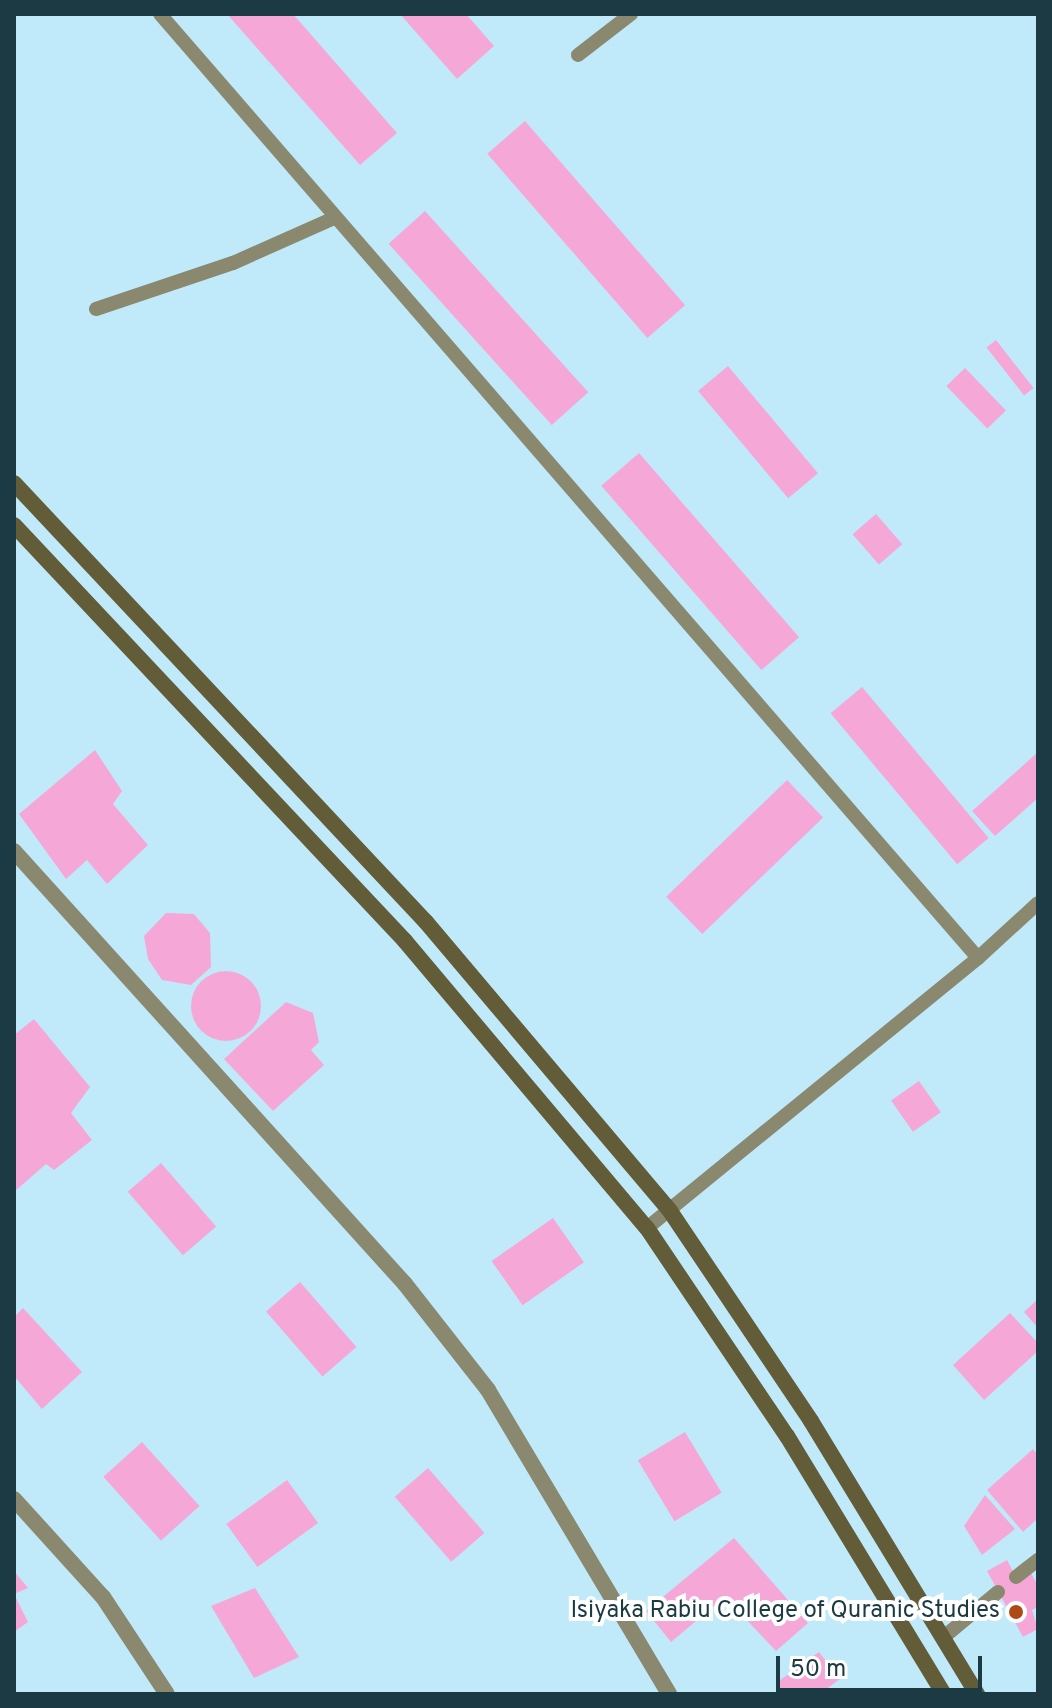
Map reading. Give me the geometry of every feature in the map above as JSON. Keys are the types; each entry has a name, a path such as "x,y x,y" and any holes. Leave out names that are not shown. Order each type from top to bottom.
{"main road":[{"path":"14,483 426,922 670,1211 811,1421 945,1636 977,1694"},
{"path":"14,525 405,941 647,1228 787,1436 944,1694"}],"street":[{"path":"14,851 405,1284 488,1390 669,1694"},
{"path":"14,1499 103,1597 167,1694"}],"lane":[{"path":"160,14 978,958"},
{"path":"578,55 631,14"},
{"path":"96,309 233,263 334,218"},
{"path":"647,1228 978,958 1038,903"},
{"path":"1016,1577 1038,1560"},
{"path":"945,1636 998,1592"}],"building":[{"path":"227,14 293,14 397,133 360,165"},
{"path":"400,14 466,14 494,46 457,79"},
{"path":"525,121 685,305 647,338 487,154"},
{"path":"425,211 588,392 552,425 389,244"},
{"path":"996,340 1034,388 1024,395 987,347"},
{"path":"728,366 818,473 788,498 698,391"},
{"path":"965,368 1006,410 987,429 946,386"},
{"path":"639,453 799,637 761,670 601,486"},
{"path":"876,514 902,544 879,565 853,534"},
{"path":"862,687 989,838 957,864 831,713"},
{"path":"95,750 122,791 113,804 148,845 107,884 87,860 66,879 19,814"},
{"path":"1038,752 1038,798 995,836 972,811"},
{"path":"787,780 823,817 702,934 666,897"},
{"path":"166,913 194,914 210,933 211,967 191,985 162,980 148,959 144,936"},
{"path":"233,971 255,986 261,1006 259,1020 251,1031 240,1039 219,1041 201,1031 193,1020 191,999 201,981 212,973"},
{"path":"286,1002 313,1013 319,1042 311,1050 324,1065 273,1111 224,1059"},
{"path":"34,1019 90,1087 71,1113 92,1140 54,1170 46,1164 14,1192 14,1035"},
{"path":"919,1081 941,1112 913,1132 891,1101"},
{"path":"161,1163 216,1226 183,1255 128,1192"},
{"path":"553,1218 584,1262 523,1305 492,1261"},
{"path":"300,1282 356,1347 322,1376 266,1312"},
{"path":"1038,1299 1038,1328 1024,1312"},
{"path":"23,1308 82,1372 42,1409 14,1376 14,1317"},
{"path":"1010,1313 1038,1343 1038,1351 984,1400 953,1365"},
{"path":"685,1432 722,1493 674,1521 638,1460"},
{"path":"142,1442 200,1506 161,1541 103,1477"},
{"path":"1033,1449 1038,1455 1038,1518 1023,1532 987,1490"},
{"path":"428,1468 484,1533 451,1562 395,1497"},
{"path":"287,1480 318,1523 257,1567 226,1524"},
{"path":"985,1495 1015,1529 982,1555 964,1526"},
{"path":"734,1538 808,1623 776,1651 725,1597 671,1642 646,1611"},
{"path":"1007,1560 1018,1581 1031,1573 1038,1586 1038,1607 1032,1610 1038,1629 1023,1637 987,1571"},
{"path":"14,1571 28,1588 14,1594"},
{"path":"255,1588 299,1657 254,1678 211,1606"},
{"path":"14,1594 28,1622 14,1632"},
{"path":"819,1652 840,1679 825,1690 828,1694 785,1694 776,1683"}],"place":[{"name":"Isiyaka Rabiu College of Quranic Studies","path":"1016,1612"}]}
